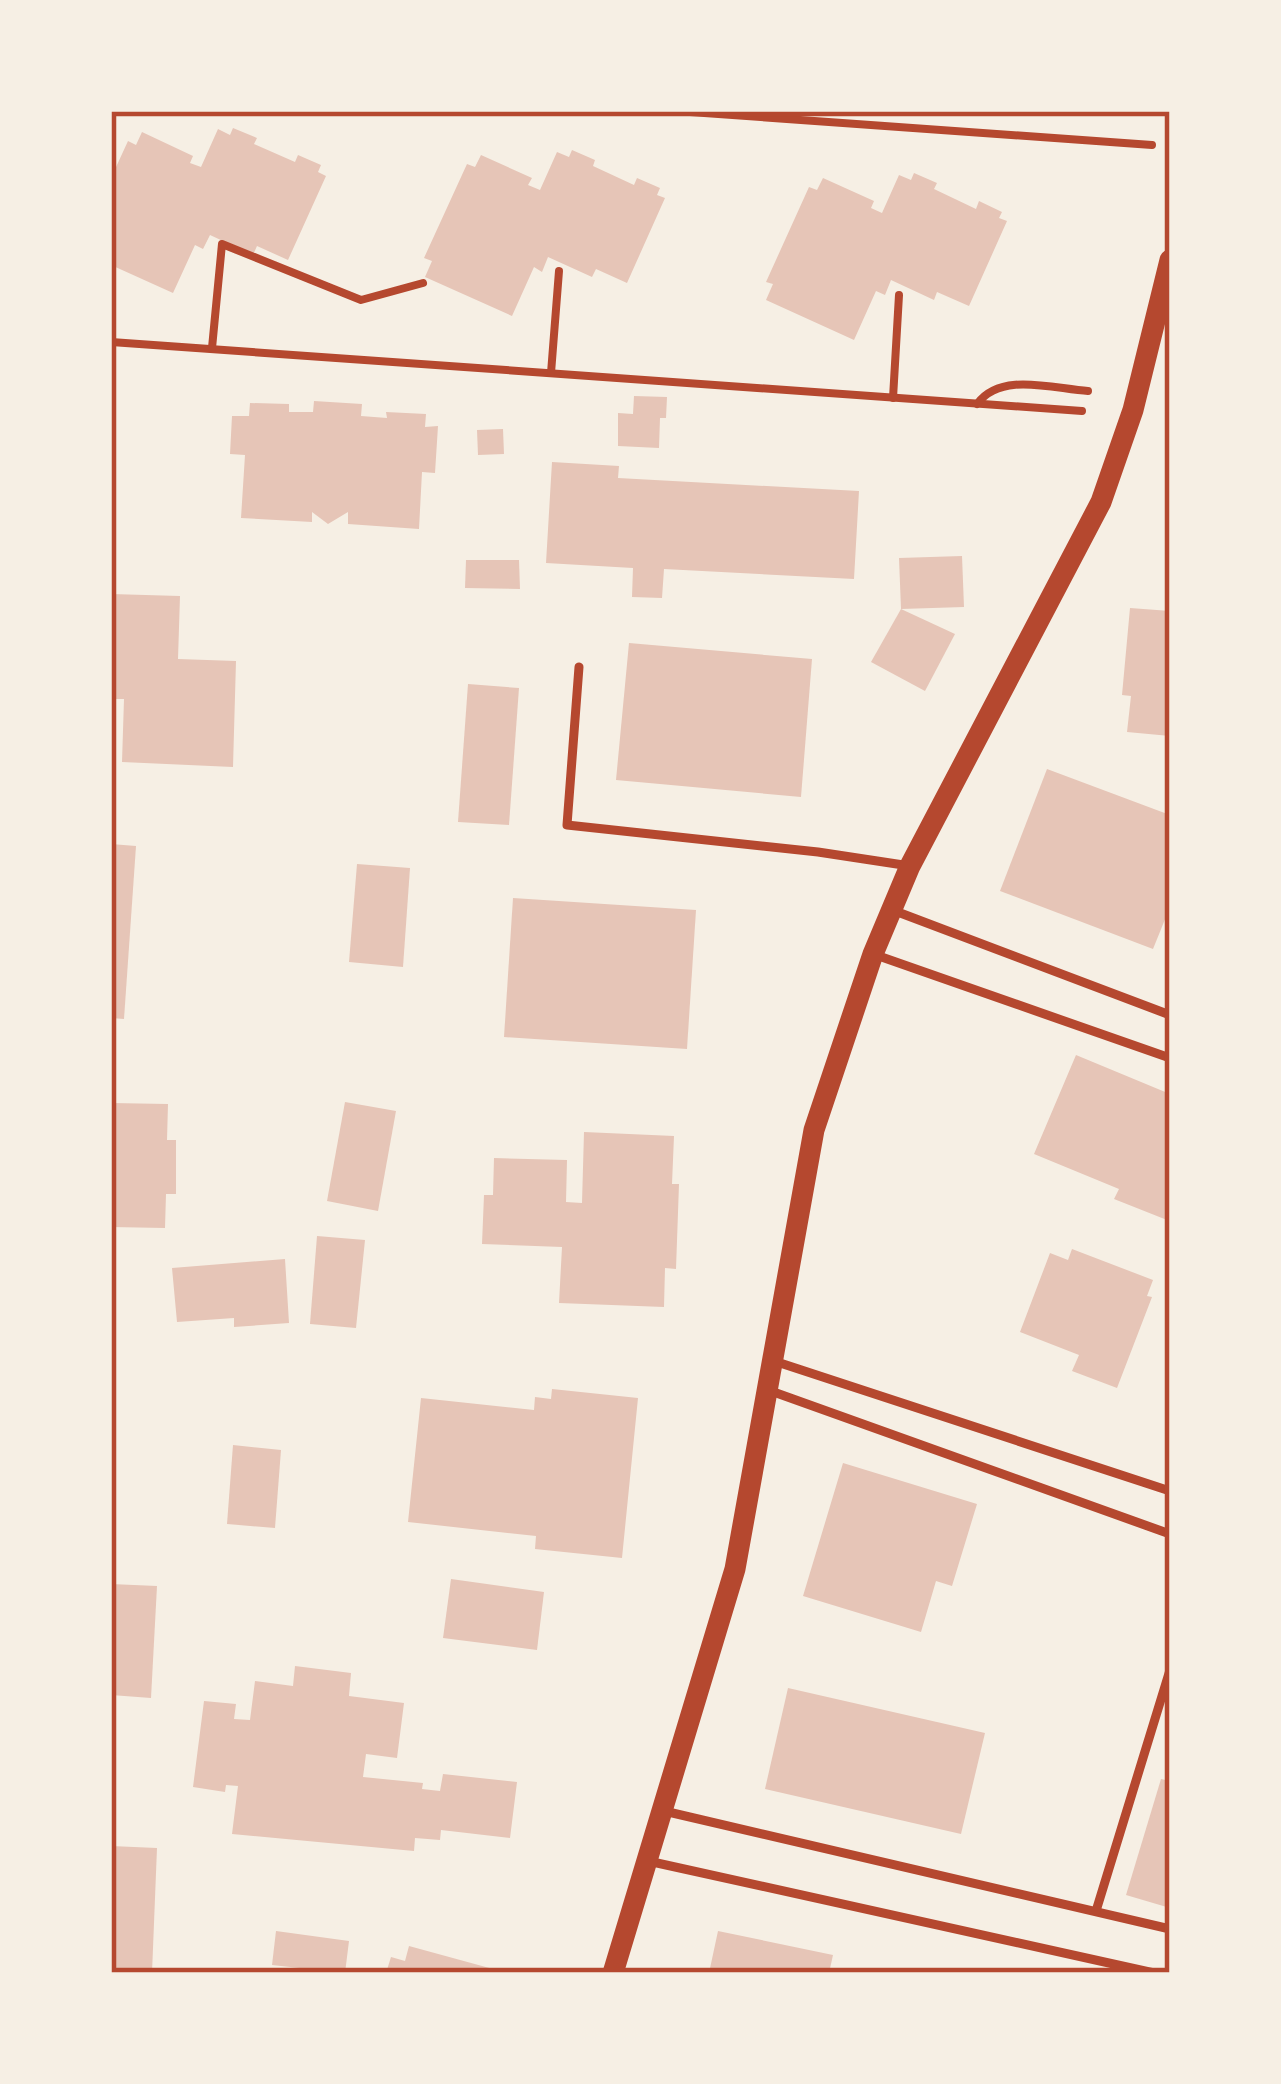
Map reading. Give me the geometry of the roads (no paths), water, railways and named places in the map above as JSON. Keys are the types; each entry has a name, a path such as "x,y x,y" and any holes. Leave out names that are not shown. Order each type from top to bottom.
{"street":[{"path":"614,1973 735,1570 814,1130 890,909 1101,502 1132,410 1170,260"}],"lane":[{"path":"579,668 567,825 910,866"},
{"path":"890,909 1170,1016"},
{"path":"873,955 1170,1058"},
{"path":"774,1360 1170,1492"},
{"path":"768,1390 1170,1534"},
{"path":"1096,1911 1170,1670"},
{"path":"664,1811 1170,1929"},
{"path":"649,1861 1154,1973"}]}
